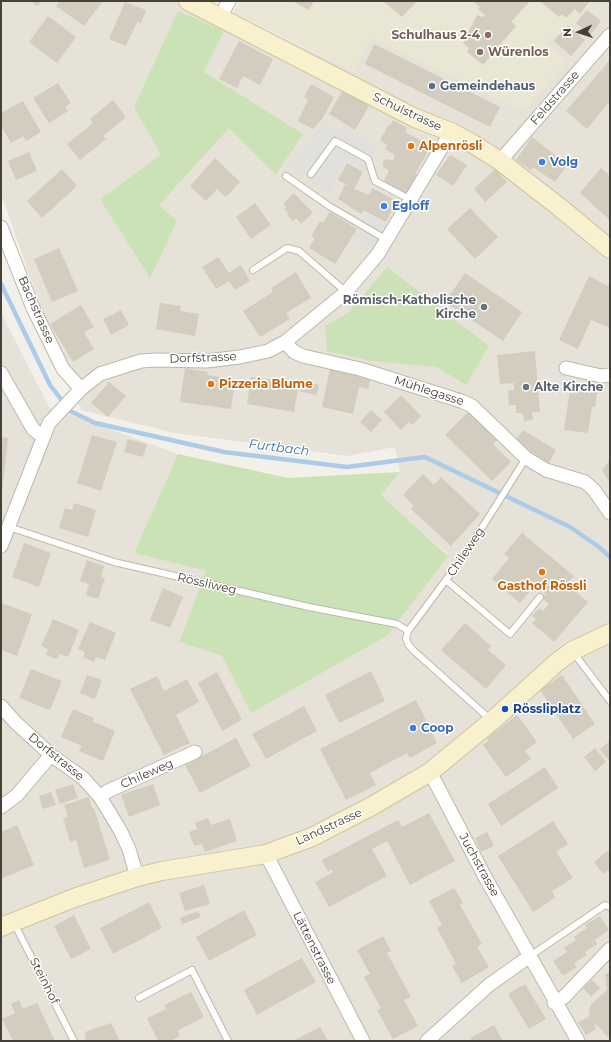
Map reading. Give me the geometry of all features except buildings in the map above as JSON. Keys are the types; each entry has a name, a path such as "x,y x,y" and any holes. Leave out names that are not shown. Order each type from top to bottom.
{"main road":[{"name":"Schulstrasse","path":"188,1 415,118 451,132 500,161 610,249"},
{"name":"Landstrasse","path":"7,924 137,876 266,854 312,837 372,806 430,772 492,721 556,663 572,651 610,633"}],"street":[{"path":"220,18 229,1"},
{"name":"Feldstrasse","path":"500,161 610,35"},
{"name":"Dorfstrasse","path":"1,546 43,437 50,423 58,412 76,393 100,374 141,361 206,361 240,357 268,351 285,342 346,292 388,240 451,132"},
{"name":"Bachstrasse","path":"1,227 33,308 76,393"},
{"name":"Mühlegasse","path":"285,342 294,352 303,356 360,369 472,406 526,458 546,470 585,482 594,490 610,514"},
{"path":"566,368 601,376 610,375"},
{"path":"1,373 33,429 43,437"},
{"name":"Dorfstrasse","path":"1,706 15,722 51,755 83,778 100,797 120,830 129,849 137,876"},
{"name":"Chileweg","path":"100,797 108,791 195,752"},
{"path":"1,807 17,795 51,755"},
{"name":"Juchstrasse","path":"430,772 485,877 530,956 554,1003 578,1041"},
{"name":"Lättenstrasse","path":"266,854 363,1041"},
{"path":"554,1003 564,997 610,949"},
{"path":"427,1041 489,985 530,956"}],"lane":[{"path":"311,174 335,141 368,159 375,182 412,200"},
{"path":"286,176 329,206 388,240"},
{"path":"253,270 287,248 299,251 346,292"},
{"name":"Chileweg","path":"408,631 447,581 501,500 526,458"},
{"name":"Rössliweg","path":"9,526 121,564 309,607 397,624 408,631"},
{"path":"447,581 510,634 540,597"},
{"path":"408,631 406,638 408,644 492,721"},
{"path":"572,651 610,702"},
{"path":"530,956 605,904 610,907"},
{"name":"Steinhof","path":"7,924 74,1041"},
{"path":"139,998 192,970 228,1041"}],"shaded area":[{"path":"1,1 202,1 354,71 371,37 525,111 546,43 576,20 594,1 610,1 610,1041 1,1041 1,313 49,407 178,454 134,553 206,571 179,642 222,656 251,712 387,636 448,555 381,495 400,472 395,447 347,456 175,433 81,410 39,303 1,193"},
{"name":"Würenlos","path":"240,1 594,1 576,20 547,43 567,62 525,111 371,37 354,71 233,13"},
{"path":"324,123 339,133 345,125 378,145 365,172 347,161 329,195 289,163"},
{"path":"367,214 389,225 370,253 352,241"}],"green space":[{"path":"178,11 224,31 204,72 303,134 276,175 229,128 159,205 177,221 150,278 100,199 161,155 134,107"},
{"path":"387,267 489,346 466,385 437,367 371,361 327,351 325,326 348,313"},
{"path":"178,454 288,478 400,472 381,495 448,556 387,636 251,713 222,656 179,642 206,571 134,553"}],"waterway":[{"name":"Furtbach","path":"1,284 50,385 70,411 95,423 224,452 347,467 425,457 570,527 599,547 610,557"}],"place":[{"name":"Schulhaus 2-4","path":"488,35"},
{"name":"Würenlos","path":"480,52"},
{"name":"Gemeindehaus","path":"432,86"},
{"name":"Alpenrösli","path":"411,146"},
{"name":"Volg","path":"542,162"},
{"name":"Egloff","path":"384,206"},
{"name":"Römisch-Katholische Kirche","path":"484,307"},
{"name":"Pizzeria Blume","path":"211,384"},
{"name":"Alte Kirche","path":"526,387"},
{"name":"Gasthof Rössli","path":"542,572"},
{"name":"Rössliplatz","path":"505,709"},
{"name":"Coop","path":"413,728"}]}
